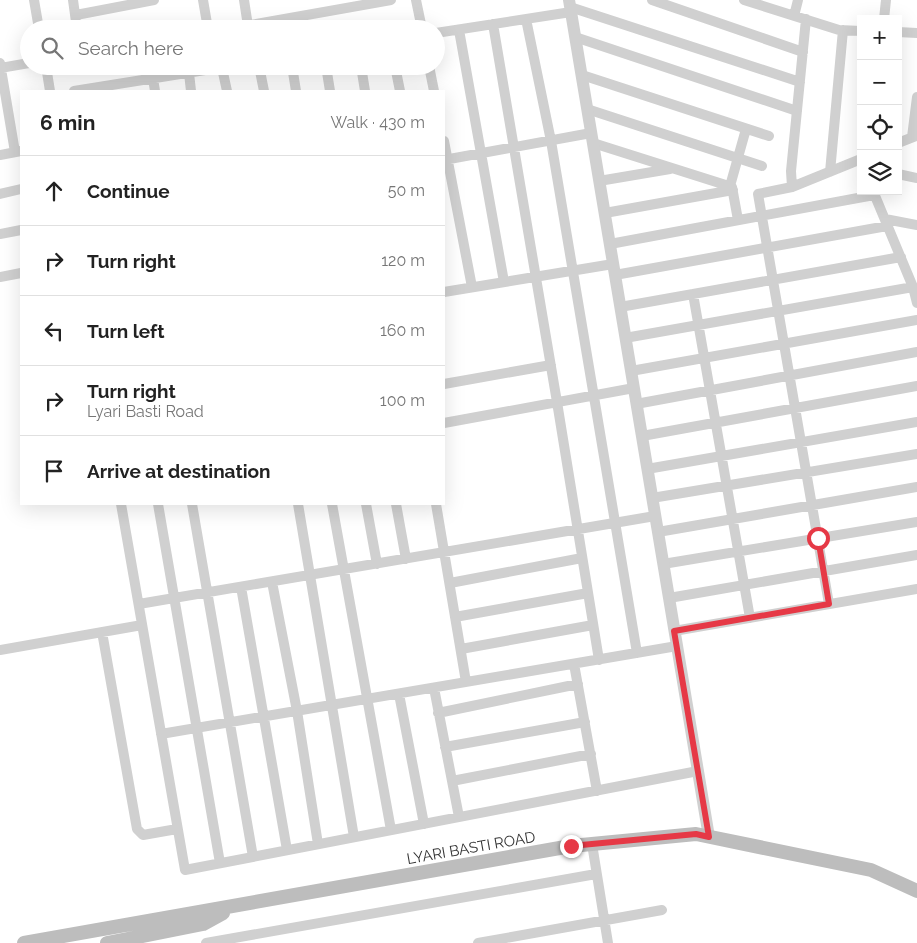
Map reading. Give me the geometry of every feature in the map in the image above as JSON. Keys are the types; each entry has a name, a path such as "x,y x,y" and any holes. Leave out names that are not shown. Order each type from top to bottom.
{"main road":[{"name":"LYARI BASTI ROAD","path":"24,943 562,848 696,834 871,870 917,892"},
{"name":"LYARI BASTI ROAD","path":"107,943 203,924 234,907"}],"street":[{"path":"34,0 37,20"},
{"path":"74,0 76,20"},
{"path":"203,0 206,20"},
{"path":"244,0 247,20"},
{"path":"279,20 390,0"},
{"path":"416,0 420,20"},
{"path":"652,0 803,52"},
{"path":"744,0 765,3 794,16 843,30 857,30"},
{"path":"884,15 886,0"},
{"path":"76,15 147,1"},
{"path":"794,16 798,1"},
{"path":"445,32 526,19 570,6 800,82"},
{"path":"570,6 709,837"},
{"path":"526,19 550,141 637,653"},
{"path":"792,187 791,171 806,20"},
{"path":"493,24 551,365 598,660"},
{"path":"460,30 504,282"},
{"path":"830,172 843,30"},
{"path":"902,32 917,33"},
{"path":"575,37 797,111"},
{"path":"0,155 18,152 0,66 20,64"},
{"path":"47,75 50,90"},
{"path":"152,75 155,90"},
{"path":"86,90 121,88 153,79 177,75"},
{"path":"189,75 192,90"},
{"path":"226,75 227,90"},
{"path":"261,75 264,90"},
{"path":"293,75 296,90"},
{"path":"327,75 330,90"},
{"path":"362,75 365,90"},
{"path":"397,75 400,90"},
{"path":"431,75 434,90"},
{"path":"582,75 769,136"},
{"path":"902,141 914,136 917,97"},
{"path":"587,110 762,166"},
{"path":"738,220 731,188 746,128"},
{"path":"472,287 446,160 550,141 592,138 673,169 731,188"},
{"path":"829,604 758,194 792,187 857,161"},
{"path":"599,181 673,169"},
{"path":"902,175 917,178"},
{"path":"604,213 731,188"},
{"path":"0,194 20,190"},
{"path":"610,244 864,195"},
{"path":"875,195 913,287 917,303"},
{"path":"445,292 572,270 614,269 768,247 886,222 917,225"},
{"path":"0,234 20,230"},
{"path":"620,307 900,257"},
{"path":"905,268 917,271"},
{"path":"0,277 20,273"},
{"path":"625,338 913,287"},
{"path":"693,294 750,618"},
{"path":"631,370 917,320"},
{"path":"636,404 917,352"},
{"path":"445,384 551,365"},
{"path":"642,436 917,386"},
{"path":"445,423 634,388"},
{"path":"647,468 917,422"},
{"path":"652,498 917,454"},
{"path":"658,532 917,487"},
{"path":"121,505 184,870 698,771"},
{"path":"158,505 220,863"},
{"path":"192,505 253,857"},
{"path":"298,505 354,837"},
{"path":"332,505 391,830"},
{"path":"366,505 377,564"},
{"path":"396,505 406,559"},
{"path":"436,505 466,682"},
{"path":"139,604 655,516"},
{"path":"663,564 917,522"},
{"path":"669,598 917,555"},
{"path":"450,583 582,558"},
{"path":"272,582 297,711 318,844"},
{"path":"240,587 287,850"},
{"path":"674,631 917,589"},
{"path":"455,617 588,593"},
{"path":"0,650 142,625"},
{"path":"461,649 593,625"},
{"path":"102,632 137,829 143,835 178,830"},
{"path":"161,734 677,646"},
{"path":"574,664 597,791"},
{"path":"438,713 578,684"},
{"path":"434,688 459,817"},
{"path":"399,694 424,824"},
{"path":"445,747 585,722"},
{"path":"452,781 591,754"},
{"path":"592,844 608,943"},
{"path":"206,943 596,874"},
{"path":"478,943 662,910"}],"route":[{"path":"571,846 696,834 709,837 674,631 829,604 818,538"}]}
